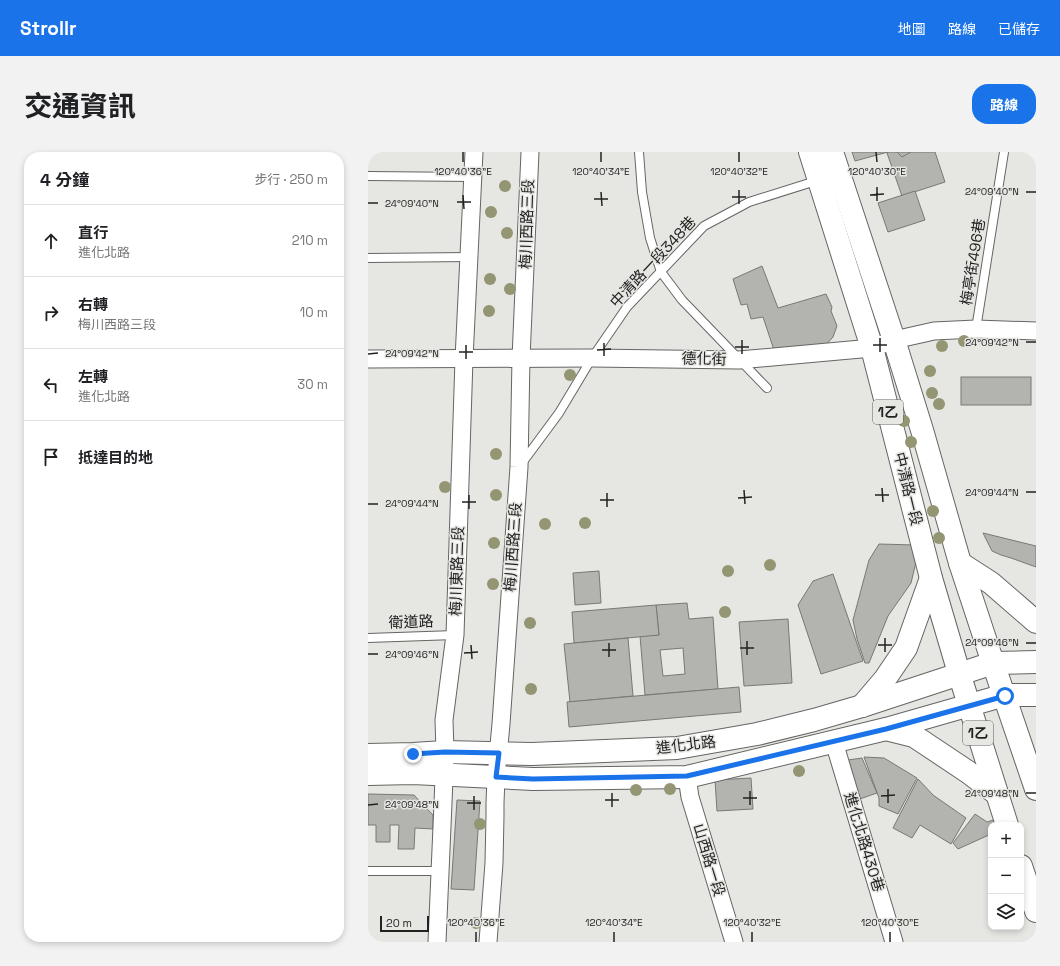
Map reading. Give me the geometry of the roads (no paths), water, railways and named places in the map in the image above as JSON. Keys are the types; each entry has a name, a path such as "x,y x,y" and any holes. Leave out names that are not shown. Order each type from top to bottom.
{"main road":[{"name":"中清路一段","path":"810,152 872,348 931,578 1006,822"},
{"name":"中清路一段","path":"832,152 894,340 922,430 960,563 1036,789"},
{"path":"960,563 991,583 1031,615"},
{"path":"862,706 885,679 906,648 931,578"},
{"name":"進化北路","path":"368,755 445,752 532,754 677,748 757,734 814,720 862,706 993,663 1036,662"},
{"name":"進化北路","path":"368,774 413,773 533,779 687,776 886,729 1005,696 1036,695"},
{"path":"886,729 914,736 968,772 997,794"},
{"path":"1024,875 1036,912"}],"street":[{"name":"梅川東路三段","path":"437,942 445,752 444,720 455,635 464,358 474,152"},
{"name":"梅川西路三段","path":"488,942 494,870 496,777 499,753 519,467 521,358 530,152"},
{"name":"德化街","path":"368,358 592,358 739,360 872,348 894,340 934,331 976,329 1036,331"},
{"name":"進化北路430巷","path":"834,742 894,942"},
{"name":"山西路一段","path":"687,776 690,797 734,942"}],"lane":[{"path":"639,152 642,192 650,238 661,272 682,300 767,388"},
{"name":"梅亭街496巷","path":"976,329 1004,152"},
{"path":"368,176 473,176"},
{"name":"中清路一段348巷","path":"519,467 559,413 592,358 627,307 704,226 750,202 819,179"},
{"path":"368,258 470,257"},
{"name":"衛道路","path":"368,638 455,635"},
{"path":"368,871 440,871"}]}
